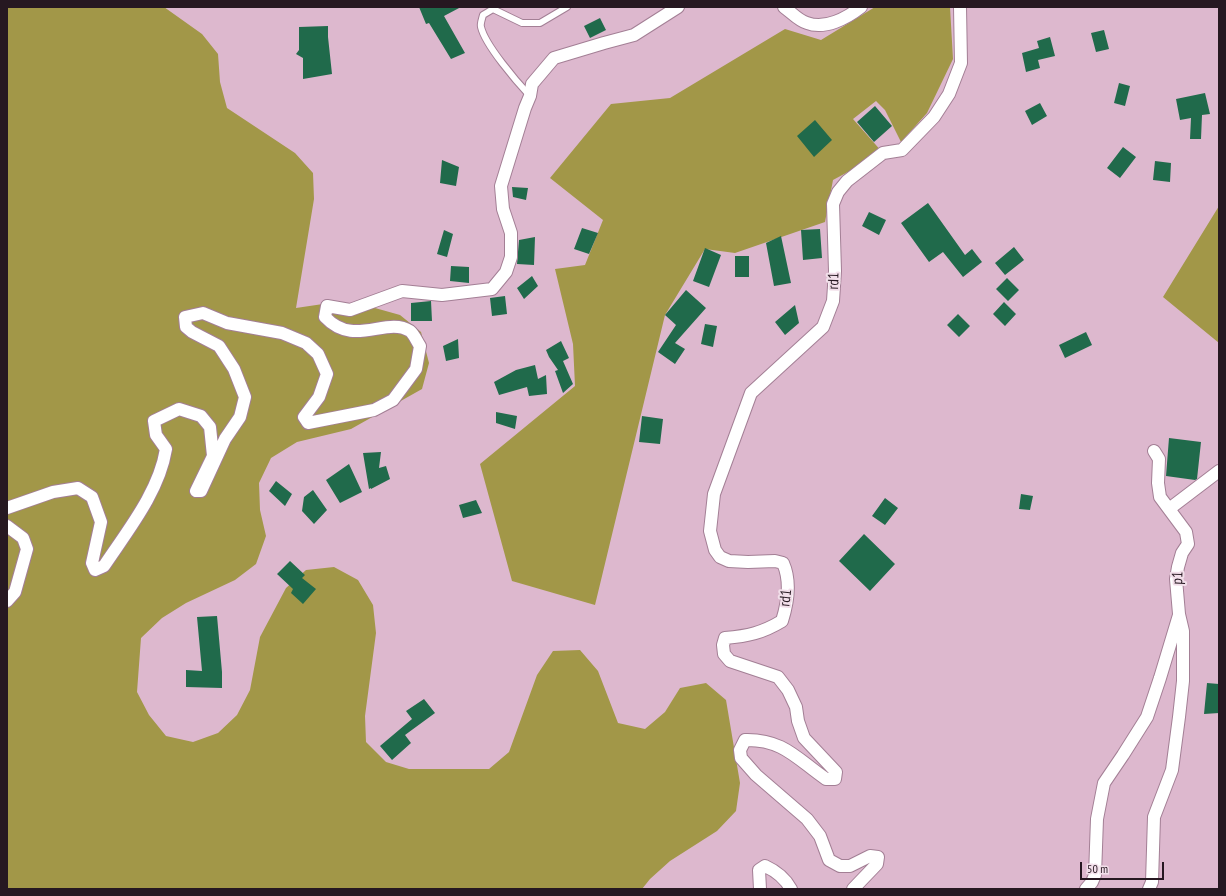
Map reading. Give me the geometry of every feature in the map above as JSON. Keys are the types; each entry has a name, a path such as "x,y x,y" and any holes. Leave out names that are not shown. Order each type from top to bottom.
{"street":[{"path":"7,508 53,492 78,488 92,497 101,522 92,563 95,570 104,566 148,498 164,462 166,449 156,435 154,421 179,410 201,416 210,427 213,456 196,491 202,491 225,439 240,416 245,398 234,369 219,346 192,332 186,326 185,317 203,313 227,323 282,334 306,343 318,354 327,374 319,397 304,417 308,423 374,410 393,400 416,368 420,346 411,332 399,326 357,332 332,325 325,317 326,306 350,310 402,291 442,295 492,289 506,272 511,257 511,233 503,209 501,186 530,96 532,84 554,58 604,42 634,35 678,7"},
{"path":"784,7 806,23 823,26 840,19 861,7"},
{"name":"rd1","path":"853,889 877,864 878,857 870,856 850,866 840,866 829,860 820,836 807,819 756,775 741,758 740,750 745,740 771,742 799,758 826,780 835,779 836,772 804,738 798,721 796,707 788,690 778,677 730,661 724,654 723,645 725,638 744,636 767,630 782,621 787,606 788,574 783,563 775,561 729,561 720,557 715,550 710,531 714,494 751,393 823,327 833,301 835,271 833,204 838,192 847,181 883,153 902,150 934,117 949,94 961,63 960,7"},
{"name":"p1","path":"1149,889 1152,882 1154,817 1172,770 1179,717 1183,681 1183,631 1179,614 1176,579 1182,553 1188,544 1186,532 1160,497 1158,483 1159,459 1154,451"},
{"path":"1169,509 1219,471"},
{"path":"7,526 23,538 27,548 14,592 7,601"},
{"path":"1086,889 1092,882 1095,875 1097,819 1104,783 1147,717 1179,614"},
{"path":"760,889 759,870 765,866 775,870 791,889"}],"lane":[{"path":"530,96 517,82 485,38 480,26 483,15 493,9 522,23 540,23 567,7"}],"shaded area":[{"path":"7,7 164,7 202,34 218,54 220,82 227,108 295,153 313,173 314,199 296,308 323,304 375,308 400,315 421,332 429,363 422,389 351,429 297,442 271,458 259,483 260,510 266,536 256,564 235,580 186,603 162,618 141,638 137,692 149,715 166,736 193,742 218,733 237,715 250,690 260,637 286,588 306,570 334,567 358,580 373,605 376,633 365,716 366,742 386,762 409,769 489,769 509,752 537,675 553,651 580,650 598,671 618,723 645,729 665,712 680,688 706,683 726,700 740,783 736,811 717,831 670,861 650,879 642,889 7,889"},
{"path":"875,7 950,7 953,59 927,113 901,142 885,110 876,101 853,119 883,153 833,180 825,222 735,253 705,249 665,315 595,605 512,581 480,464 575,386 573,344 555,269 585,265 603,220 550,178 611,104 670,98 785,29 821,40"},
{"path":"1219,206 1219,343 1163,297"}],"building":[{"path":"419,7 461,7 444,16 465,53 451,59 429,23 426,24"},
{"path":"600,18 606,30 590,38 584,26"},
{"path":"328,26 332,74 303,79 303,58 296,54 299,50 299,27"},
{"path":"1104,30 1109,49 1096,52 1091,33"},
{"path":"1050,37 1055,56 1038,60 1040,68 1026,72 1022,53 1039,48 1037,41"},
{"path":"1119,83 1130,86 1125,106 1114,103"},
{"path":"1205,93 1210,114 1202,115 1201,139 1190,139 1191,118 1180,120 1176,99"},
{"path":"1040,103 1047,116 1032,125 1025,111"},
{"path":"875,106 892,126 874,142 857,122"},
{"path":"815,120 832,140 814,157 797,136"},
{"path":"1123,147 1136,157 1120,178 1107,168"},
{"path":"442,160 459,167 456,186 440,183"},
{"path":"1155,161 1171,163 1170,182 1153,180"},
{"path":"512,187 528,188 526,200 513,197"},
{"path":"928,203 965,255 972,249 982,262 963,277 943,252 929,262 901,223"},
{"path":"869,212 886,220 879,235 862,226"},
{"path":"582,228 598,233 589,254 574,249"},
{"path":"820,229 822,258 803,260 801,230"},
{"path":"444,230 453,234 447,257 437,254"},
{"path":"781,236 791,283 774,286 766,243"},
{"path":"535,237 534,265 517,264 519,240"},
{"path":"1014,247 1024,260 1005,275 995,263"},
{"path":"705,248 721,255 709,287 693,281"},
{"path":"735,256 749,256 749,277 735,277"},
{"path":"451,266 469,267 469,283 450,281"},
{"path":"532,276 538,286 524,299 517,288"},
{"path":"1007,278 1019,290 1008,301 996,289"},
{"path":"686,290 706,308 675,343 685,349 675,364 658,352 676,325 665,315"},
{"path":"505,296 507,314 492,316 490,298"},
{"path":"431,301 432,321 411,321 411,303"},
{"path":"1004,302 1016,314 1005,326 993,314"},
{"path":"795,305 799,323 785,335 775,322"},
{"path":"958,314 970,326 959,337 947,325"},
{"path":"705,324 717,326 713,347 701,344"},
{"path":"1086,332 1092,345 1065,358 1059,345"},
{"path":"458,339 459,358 446,361 443,346"},
{"path":"561,341 569,358 563,361 573,384 563,393 555,371 558,370 546,350"},
{"path":"535,365 538,379 546,375 547,394 529,396 527,387 499,395 494,382 516,370"},
{"path":"496,412 517,416 515,429 496,423"},
{"path":"642,416 663,419 660,444 639,442"},
{"path":"1169,438 1201,442 1197,479 1166,476"},
{"path":"381,452 379,468 386,466 390,479 369,489 363,453"},
{"path":"349,464 362,492 340,503 326,480"},
{"path":"276,481 292,494 285,506 269,491"},
{"path":"313,490 327,510 314,524 302,511 304,497"},
{"path":"1021,494 1033,496 1030,510 1019,509"},
{"path":"885,498 898,508 885,525 872,516"},
{"path":"476,500 482,513 463,518 459,505"},
{"path":"864,534 895,564 870,591 839,561"},
{"path":"290,561 305,575 302,578 316,589 303,604 291,593 293,589 277,574"},
{"path":"217,616 222,688 186,687 186,670 202,671 197,617"},
{"path":"1207,683 1219,684 1219,713 1204,714"},
{"path":"424,699 435,713 405,735 411,743 392,760 380,746 412,719 406,711"}]}
